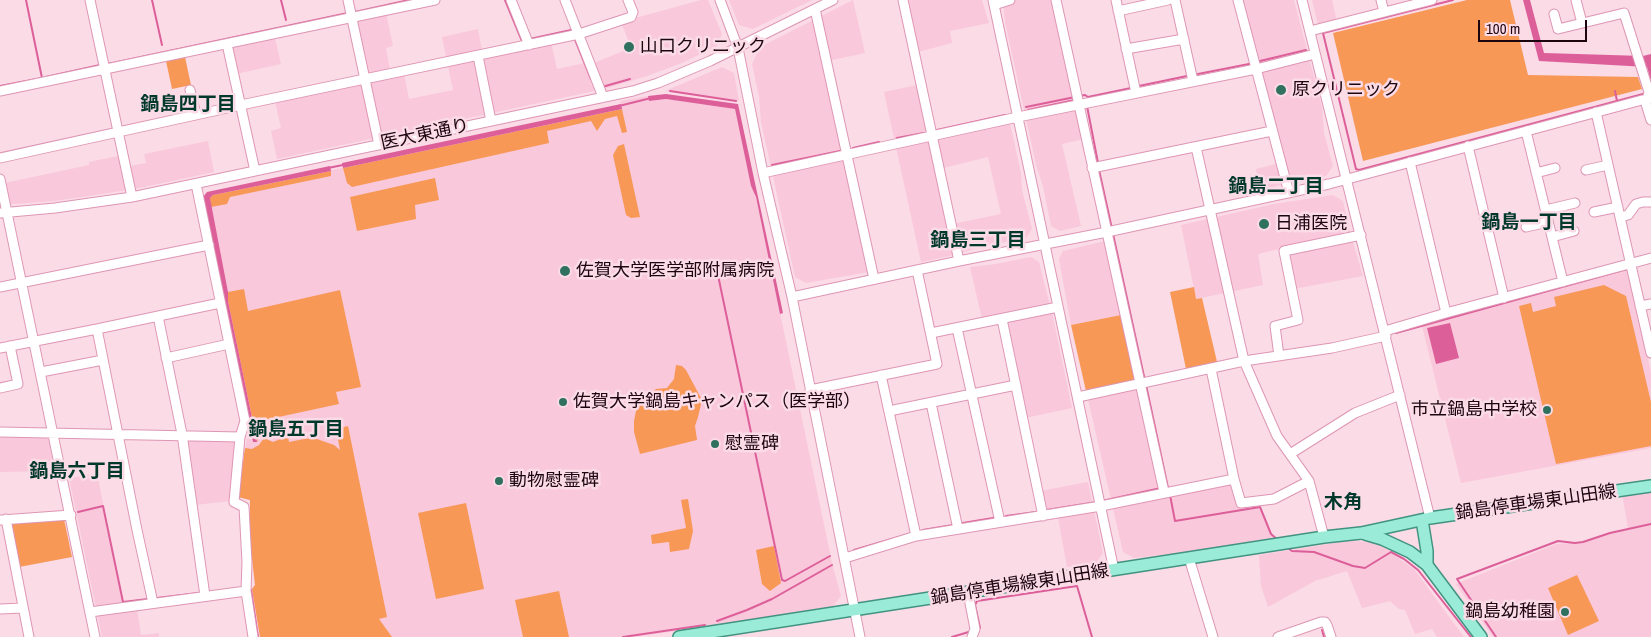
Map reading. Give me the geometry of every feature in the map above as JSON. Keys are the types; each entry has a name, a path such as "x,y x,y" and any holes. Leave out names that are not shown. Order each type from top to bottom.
{"main road":[{"name":"鍋島停車場東山田線","path":"1426,519 1651,486"},
{"name":"鍋島停車場線東山田線","path":"679,637 702,635 1324,537 1361,533 1426,519"},
{"path":"1426,519 1427,565"},
{"name":"鍋島停車場線東山田線","path":"1361,533 1382,538 1410,552 1427,565 1481,637"}],"street":[{"path":"90,0 132,197"},
{"path":"0,91 105,66 227,44 350,11 435,0"},
{"path":"511,0 528,42"},
{"path":"565,0 575,34 601,91"},
{"path":"0,158 240,105 478,56 528,42 575,34 631,17 633,12 628,0"},
{"path":"720,0 738,48 763,173 792,297 860,637"},
{"name":"医大東通り","path":"4,213 132,197 491,121 601,91 633,91 658,83 738,48 833,0"},
{"path":"903,0 959,261"},
{"path":"1010,0 993,2 1114,570"},
{"path":"1056,0 1097,167 1167,491"},
{"path":"1116,0 1136,93"},
{"path":"1118,11 1168,0"},
{"path":"1176,0 1193,81"},
{"path":"1238,0 1289,193"},
{"path":"1302,0 1400,395 1426,519"},
{"path":"1381,0 1384,12"},
{"path":"1310,31 1432,0"},
{"path":"1576,0 1582,23"},
{"path":"815,9 874,279"},
{"path":"350,11 379,145"},
{"path":"1554,14 1558,29 1624,13 1649,92 1646,104 1651,120"},
{"path":"1126,49 1184,39"},
{"path":"227,44 255,171"},
{"path":"763,173 932,137 1081,102 1256,69 1315,54"},
{"path":"478,56 491,121"},
{"path":"190,90 196,115"},
{"path":"792,297 1289,193 1647,100"},
{"path":"1596,112 1651,350"},
{"path":"1097,167 1272,131"},
{"path":"1526,131 1563,282"},
{"path":"1468,146 1504,298"},
{"path":"1196,147 1244,361 1277,436 1309,481 1324,537"},
{"path":"1410,162 1446,313"},
{"path":"1586,170 1608,165"},
{"path":"1536,172 1555,168"},
{"path":"0,179 4,213 23,283 95,637"},
{"path":"196,184 245,421 240,436 234,502 244,507 246,591 253,637"},
{"path":"1620,217 1628,215 1636,204 1651,202"},
{"path":"1546,211 1575,203"},
{"path":"1594,212 1618,207"},
{"path":"1526,227 1548,222"},
{"path":"1552,237 1574,231"},
{"path":"1279,356 1275,326 1298,320 1284,251 1360,235"},
{"path":"0,288 209,245"},
{"path":"1078,397 1244,361 1332,348 1446,313 1651,258"},
{"path":"810,390 937,364 932,333 917,270"},
{"path":"0,348 97,330 220,303"},
{"path":"1640,306 1651,304"},
{"path":"932,333 1058,307"},
{"path":"158,316 182,434 205,596"},
{"path":"1002,320 1043,516"},
{"path":"957,328 1000,522"},
{"path":"97,330 153,602"},
{"path":"166,358 229,344"},
{"path":"0,388 18,384 10,346"},
{"path":"41,372 103,360"},
{"path":"1211,369 1234,479 1241,503 1274,499 1309,481"},
{"path":"881,375 916,536"},
{"path":"889,411 1016,385"},
{"path":"1290,454 1355,413 1400,395"},
{"path":"931,402 958,529"},
{"path":"0,432 240,436"},
{"path":"845,558 916,536 1101,506 1167,491 1234,479"},
{"path":"29,637 3,520 70,515"},
{"path":"1189,558 1213,637"},
{"path":"90,612 153,602 246,591"},
{"path":"962,637 972,637 975,629 968,593"},
{"path":"0,609 23,608"},
{"path":"1278,637 1321,622 1325,622 1331,637"}],"shaded area":[{"path":"701,0 708,0 722,34 717,46 682,63 604,89 277,159 271,131 281,128 275,101 362,83 348,21 386,13 393,46 386,48 391,76 404,73 409,99 453,90 442,37 478,29 483,56 551,42 557,69 594,63 631,48 621,22"},
{"path":"729,0 812,0 753,29 739,25"},
{"path":"853,0 865,53 823,62 869,272 806,283 795,277 761,122 759,97 752,64 760,47"},
{"path":"908,0 982,0 989,23 950,31 952,43 918,52"},
{"path":"1003,0 1053,0 1084,139 1062,144 1081,226 1060,231 1051,226 1005,22"},
{"path":"1242,0 1294,0 1322,107 1324,133 1333,166 1326,176 1290,182 1261,191 1256,169 1283,162"},
{"path":"1312,0 1332,0 1337,22 1318,24"},
{"path":"1467,0 1510,0 1528,75 1638,77 1642,89 1363,161 1333,33"},
{"path":"1523,0 1530,0 1544,53 1643,56 1651,54 1651,81 1647,67 1539,61"},
{"path":"275,38 281,64 236,74 231,47"},
{"path":"185,57 191,85 172,89 166,61"},
{"path":"722,67 734,73 739,101 665,91"},
{"path":"917,85 948,225 1001,214 988,157 943,168 937,138 1010,123 1021,173 1022,190 1032,229 1026,238 984,246 921,262 884,92"},
{"path":"666,94 738,104 783,313 780,314 756,197 751,186 735,109 666,99 649,101 648,96"},
{"path":"648,96 649,101 666,99 735,109 751,186 756,197 832,563 841,596 833,606 773,616 773,618 632,637 260,637 252,589 255,585 250,538 250,500 238,497 245,448 252,417 228,301 228,292 210,198 213,195 622,109 620,101"},
{"path":"621,104 622,109 343,168 342,163"},
{"path":"622,109 627,132 622,133 617,116 605,119 597,131 591,121 547,131 549,143 352,187 347,183 343,168"},
{"path":"208,141 214,172 135,189 55,201 0,205 0,184 89,165 89,162 122,155 125,167 146,163 144,154"},
{"path":"624,144 640,217 631,218 626,215 613,155 618,146"},
{"path":"330,166 331,171 213,195 210,198 228,292 228,301 257,442 253,442 203,197 207,192"},
{"path":"331,171 331,176 230,197 227,204 211,207 210,198 213,195"},
{"path":"435,178 439,200 415,205 416,219 357,231 350,197"},
{"path":"1333,195 1343,201 1363,276 1288,290 1279,249 1258,254 1263,285 1196,299 1181,225 1274,204"},
{"path":"1105,241 1121,315 1071,325 1059,259 1063,251"},
{"path":"1031,257 1039,262 1053,317 1072,408 1025,418 1004,315 982,319 970,267"},
{"name":"市立鍋島中学校","path":"1628,269 1651,372 1651,448 1461,483 1422,326"},
{"path":"1604,285 1626,296 1651,402 1651,446 1556,464 1519,306 1531,303 1533,312 1556,306 1554,297"},
{"path":"1194,287 1196,299 1202,298 1218,366 1186,369 1170,292"},
{"path":"244,289 248,311 340,290 361,387 336,392 339,404 260,421 262,431 257,442 228,301 228,292"},
{"path":"1121,315 1136,381 1086,391 1071,325"},
{"path":"1450,323 1459,358 1436,364 1427,328"},
{"path":"676,365 682,366 686,370 702,400 695,426 697,440 640,454 634,432 634,421 639,401 656,389 667,388 674,379"},
{"path":"1137,388 1161,497 1232,481 1239,505 1258,503 1273,538 1187,552 1134,558 1123,552 1088,399"},
{"path":"348,426 387,617 379,619 392,637 260,637 252,589 255,585 250,541 250,500 238,497 245,448 252,449 259,445 264,438 273,442 288,436 289,442 314,438 334,445 340,450 336,429"},
{"path":"0,436 48,437 55,471 0,472"},
{"path":"186,438 237,439 231,501 195,505"},
{"path":"97,473 124,608 137,608 141,635 159,633 159,637 102,637 69,478"},
{"path":"1088,482 1103,553 1096,563 1067,567 1057,512 1045,514 1040,491"},
{"path":"1648,489 1651,494 1651,637 1493,637 1456,584 1556,544 1583,542 1628,529 1622,493"},
{"path":"688,499 693,531 689,549 670,552 669,542 652,544 651,535 686,528 681,500"},
{"path":"466,503 484,589 436,599 418,513"},
{"path":"64,519 72,557 19,567 10,522"},
{"path":"1347,541 1373,542 1392,549 1394,555 1414,569 1464,637 1437,637 1432,629 1415,634 1405,610 1399,609 1390,601 1362,608 1347,571 1315,581 1268,607 1261,586 1259,555"},
{"path":"774,546 781,583 770,591 762,584 756,550"},
{"path":"1577,575 1599,621 1568,635 1548,588"},
{"path":"559,591 569,637 523,637 515,600"}],"waterway":[{"path":"26,0 42,78"},
{"path":"152,0 162,45"},
{"path":"281,0 286,20"},
{"path":"355,12 409,0"},
{"path":"505,0 522,41 525,40"},
{"path":"1453,0 1323,33 1356,169 1359,170 1643,94"},
{"path":"108,64 348,13"},
{"path":"530,39 571,30 572,33"},
{"path":"574,37 591,79"},
{"path":"1260,61 1306,50"},
{"path":"1198,74 1249,64"},
{"path":"46,77 100,65"},
{"path":"1139,86 1187,76"},
{"path":"0,86 42,78"},
{"path":"602,87 630,79"},
{"path":"1079,96 1085,95 1088,97 1131,88"},
{"path":"670,91 736,101"},
{"path":"1615,91 1617,101"},
{"path":"1026,107 1075,97"},
{"path":"619,106 651,98"},
{"path":"1028,110 1075,100"},
{"path":"1087,106 1098,163"},
{"path":"937,130 1005,115"},
{"path":"897,138 924,133"},
{"path":"853,148 879,142"},
{"path":"772,165 840,151"},
{"path":"328,168 343,165"},
{"path":"1099,170 1112,229"},
{"path":"1113,234 1145,381"},
{"path":"715,261 782,580 785,581 830,556"},
{"path":"1396,333 1627,269"},
{"path":"1146,385 1168,488"},
{"path":"1102,501 1161,488"},
{"path":"1170,495 1175,521 1260,507 1271,534 1278,540"},
{"path":"1047,510 1097,502"},
{"path":"78,512 103,506 123,602 148,599"},
{"path":"1006,516 1036,512"},
{"path":"963,523 993,518"},
{"path":"1496,637 1457,579 1558,541 1583,542 1610,533 1651,524"},
{"path":"923,530 953,525"},
{"path":"854,550 909,534"},
{"path":"1288,548 1292,551 1314,552 1353,566 1365,568 1391,552 1418,570 1471,637"},
{"path":"717,621 772,599 832,565"},
{"path":"980,628 975,605 977,601 1077,586 1092,637"},
{"path":"251,590 258,637"},
{"path":"157,598 199,593"},
{"path":"623,637 705,625"},
{"path":"1322,630 1324,637"},
{"path":"952,637 972,631"}],"place":[{"name":"山口クリニック","path":"629,47"},
{"name":"原クリニック","path":"1281,90"},
{"name":"日浦医院","path":"1264,224"},
{"name":"佐賀大学医学部附属病院","path":"565,271"},
{"name":"佐賀大学鍋島キャンパス（医学部）","path":"563,402"},
{"name":"市立鍋島中学校","path":"1547,410"},
{"name":"慰霊碑","path":"715,444"},
{"name":"動物慰霊碑","path":"499,481"},
{"name":"鍋島幼稚園","path":"1565,612"}],"district":[{"name":"鍋島四丁目","path":"188,105"},
{"name":"鍋島二丁目","path":"1276,187"},
{"name":"鍋島一丁目","path":"1529,223"},
{"name":"鍋島三丁目","path":"978,241"},
{"name":"鍋島五丁目","path":"296,430"},
{"name":"鍋島六丁目","path":"77,472"},
{"name":"木角","path":"1343,503"}]}
